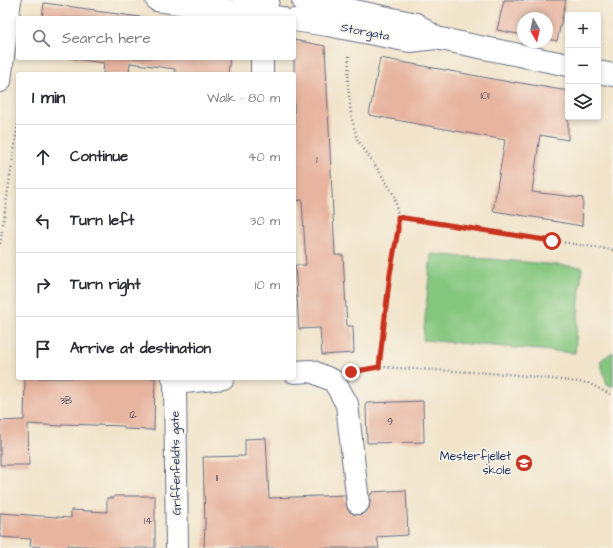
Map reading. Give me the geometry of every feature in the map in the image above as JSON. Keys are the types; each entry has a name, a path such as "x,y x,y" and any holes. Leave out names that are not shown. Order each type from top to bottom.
{"main road":[{"path":"0,81 10,0"},
{"path":"157,0 262,11"},
{"name":"Storgata","path":"303,0 416,24 436,38"},
{"name":"Storgata","path":"296,20 410,41 436,38 565,64"},
{"path":"262,60 262,72"},
{"path":"601,73 613,75"},
{"path":"296,372 311,371 334,381 347,404 358,503"},
{"name":"Griffenfeldts gate","path":"174,380 177,548"}],"path":[{"path":"349,54 348,84 351,115 357,139 395,197 398,217 398,230 390,274 379,367"},
{"path":"0,244 16,137"},
{"path":"398,217 613,250"},
{"path":"334,381 351,372 379,367 508,374 580,382 588,383 612,395"}],"green space":[{"path":"431,254 582,267 575,353 423,340"},
{"path":"613,352 613,387 607,384 600,361"}],"building":[{"path":"504,0 566,0 557,41 553,40 553,12 517,12 517,34 497,30"},
{"path":"44,3 133,16 42,16"},
{"path":"296,40 325,46 335,255 343,255 347,326 353,326 354,353 322,355 320,328 299,329 296,265 306,265 302,200 296,201 296,72 294,72 294,60 296,60"},
{"path":"380,58 515,83 565,90 565,120 568,120 568,140 540,135 532,192 583,198 582,226 493,211 505,140 369,115"},
{"path":"82,60 230,60 228,72 175,72 175,69 130,63 129,72 103,72 104,63"},
{"path":"25,380 155,380 154,430 124,429 124,426 62,424 62,426 28,424 29,465 0,465 0,421 24,420"},
{"path":"423,401 424,442 367,443 366,403"},
{"path":"266,438 269,498 345,495 348,510 353,514 359,515 365,513 369,508 370,494 372,494 372,492 406,490 408,535 377,537 379,548 204,548 205,523 203,457 245,456 245,439"},
{"path":"114,496 155,496 155,548 113,548 68,545 68,548 30,546 31,539 0,537 0,513 71,518 71,510 107,512 107,498 114,498"}],"place":[{"name":"Mesterfjellet skole","path":"524,463"}],"route":[{"path":"351,372 379,367 390,274 398,230 398,217 552,241"}]}
